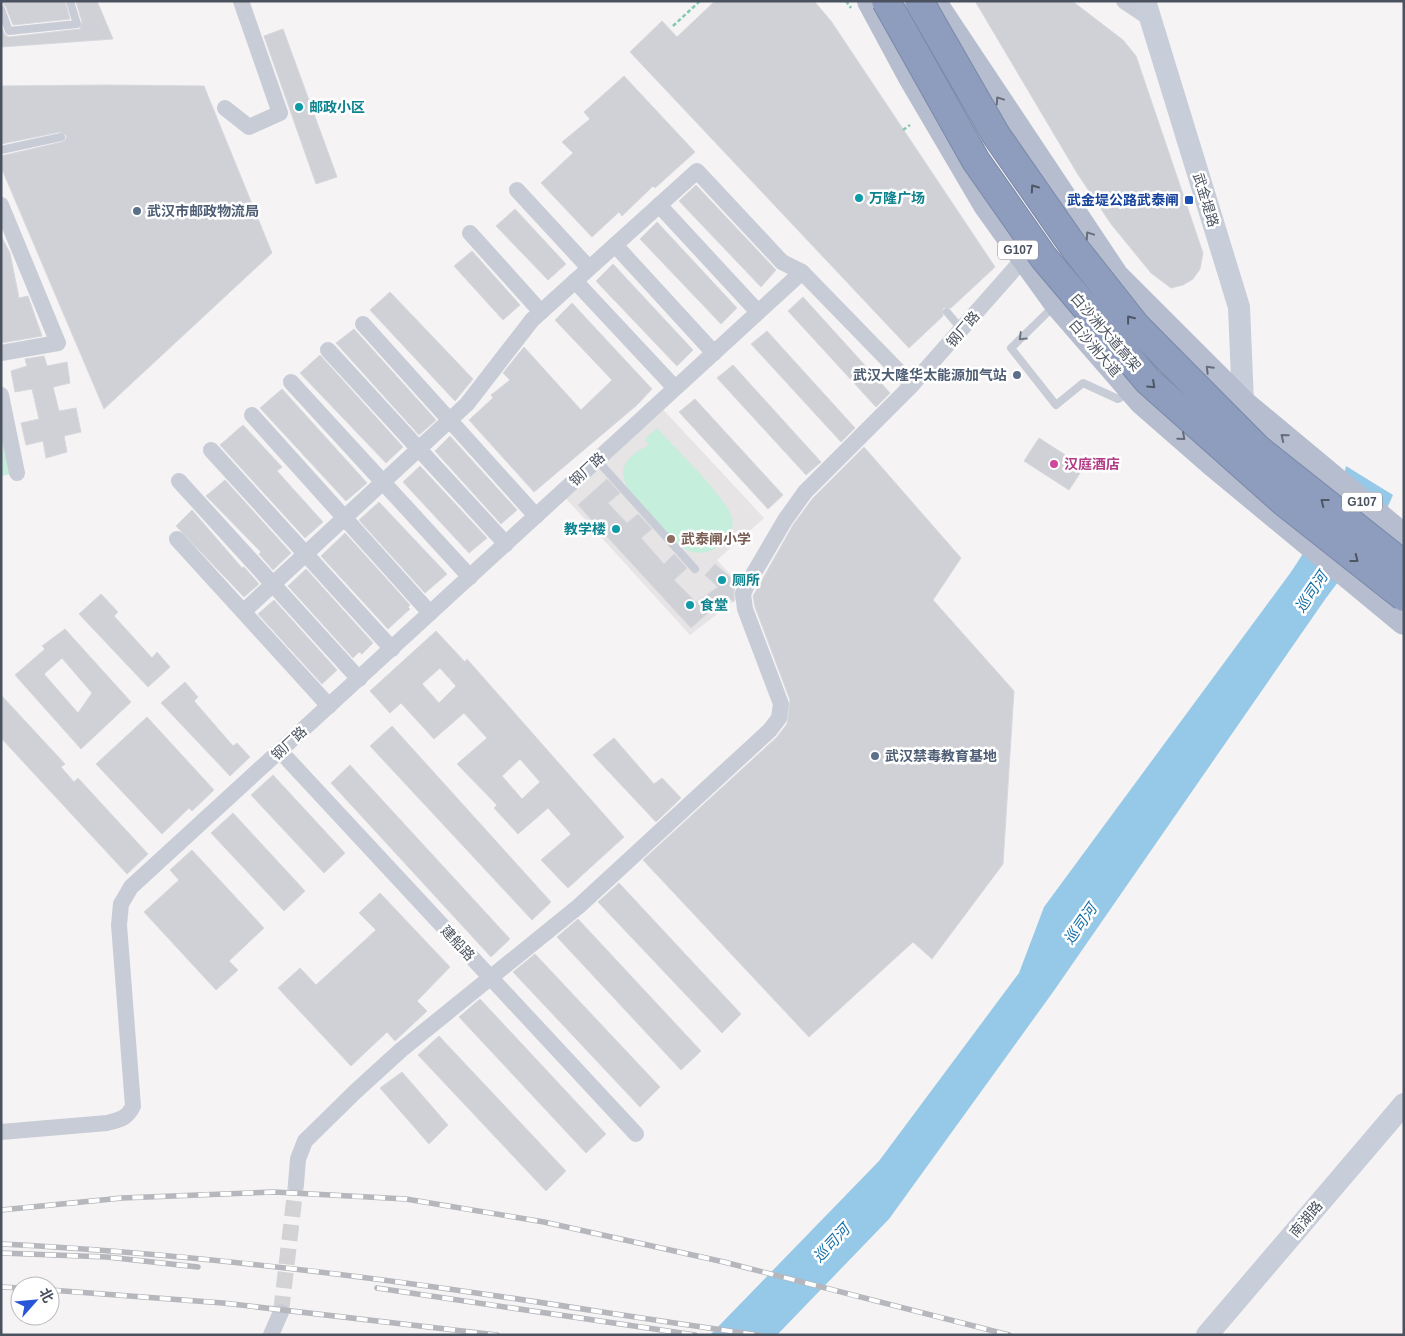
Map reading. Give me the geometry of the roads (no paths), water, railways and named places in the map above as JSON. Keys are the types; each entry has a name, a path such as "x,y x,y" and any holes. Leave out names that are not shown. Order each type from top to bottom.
{"highway":[{"name":"白沙洲大道高架","path":"886,1 976,161 1044,258 1142,374 1284,502 1404,597"},
{"name":"白沙洲大道高架","path":"919,1 996,135 1076,250 1136,326 1258,449 1404,565"}],"main road":[{"name":"白沙洲大道","path":"870,1 912,79 986,205 1057,304 1142,402 1213,464 1404,622"},
{"name":"G107","path":"934,1 1116,276 1243,403 1403,536"},
{"name":"武金堤路","path":"1148,10 1239,307 1243,403"},
{"path":"1213,464 1243,403"},
{"name":"南湖路","path":"1207,1335 1404,1104"},
{"name":"南湖路","path":"1222,1335 1404,1124"}],"street":[{"path":"225,108 249,127 280,112 241,1"},
{"path":"1124,1 1148,10"},
{"path":"244,611 467,404 532,320 698,171 782,262 802,272 912,385"},
{"path":"517,190 590,268"},
{"path":"659,204 758,312"},
{"path":"1,205 58,343 1,353"},
{"path":"470,233 541,312"},
{"path":"615,245 714,352"},
{"name":"钢厂路","path":"489,977 578,906 770,730 779,718 781,704 745,609 743,594 781,526 806,492 912,385 1024,258"},
{"name":"钢厂路","path":"1,1132 121,1120 129,1113 133,1106 119,926 121,904 131,888 802,272"},
{"path":"575,281 675,388"},
{"path":"362,324 536,516"},
{"path":"328,350 506,544"},
{"path":"291,382 470,577"},
{"path":"1,395 17,473"},
{"path":"252,415 430,613"},
{"path":"211,450 392,649"},
{"path":"179,481 359,678"},
{"path":"177,539 329,706"},
{"name":"建船路","path":"280,751 636,1134"},
{"path":"296,1184 298,1159 305,1141 401,1050 489,977"},
{"path":"271,1335 281,1312"}],"lane":[{"path":"1,9 9,32 77,24 70,1"},
{"path":"1,150 61,136"},
{"path":"1057,304 1010,348 1056,405 1083,383 1118,398 1132,391"},
{"path":"947,312 962,330"},
{"path":"597,460 695,569"}],"water":[{"name":"巡司河","path":"1346,466 1393,495 1378,529 1326,598 1053,992 889,1219 777,1335 710,1335 879,1161 1019,973 1044,907 1291,572 1339,499"}],"tunnel":[{"path":"281,1312 296,1184"}],"railway":[{"path":"1,1210 122,1198 274,1192 406,1199 544,1222 724,1262 1009,1335"},
{"path":"1,1244 185,1257 307,1270 429,1286 759,1335"},
{"path":"1,1253 107,1257 198,1267"},
{"path":"1,1287 10,1287"},
{"path":"377,1288 695,1335"},
{"path":"60,1291 223,1303 497,1335"}],"place":[{"name":"邮政小区","path":"299,107"},
{"name":"万隆广场","path":"859,198"},
{"name":"武金堤公路武泰闸","path":"1189,200"},
{"name":"武汉市邮政物流局","path":"137,211"},
{"name":"武汉大隆华太能源加气站","path":"1017,375"},
{"name":"汉庭酒店","path":"1054,464"},
{"name":"教学楼","path":"616,529"},
{"name":"武泰闸小学","path":"671,539"},
{"name":"厕所","path":"722,580"},
{"name":"食堂","path":"690,605"},
{"name":"武汉禁毒教育基地","path":"875,756"}]}
